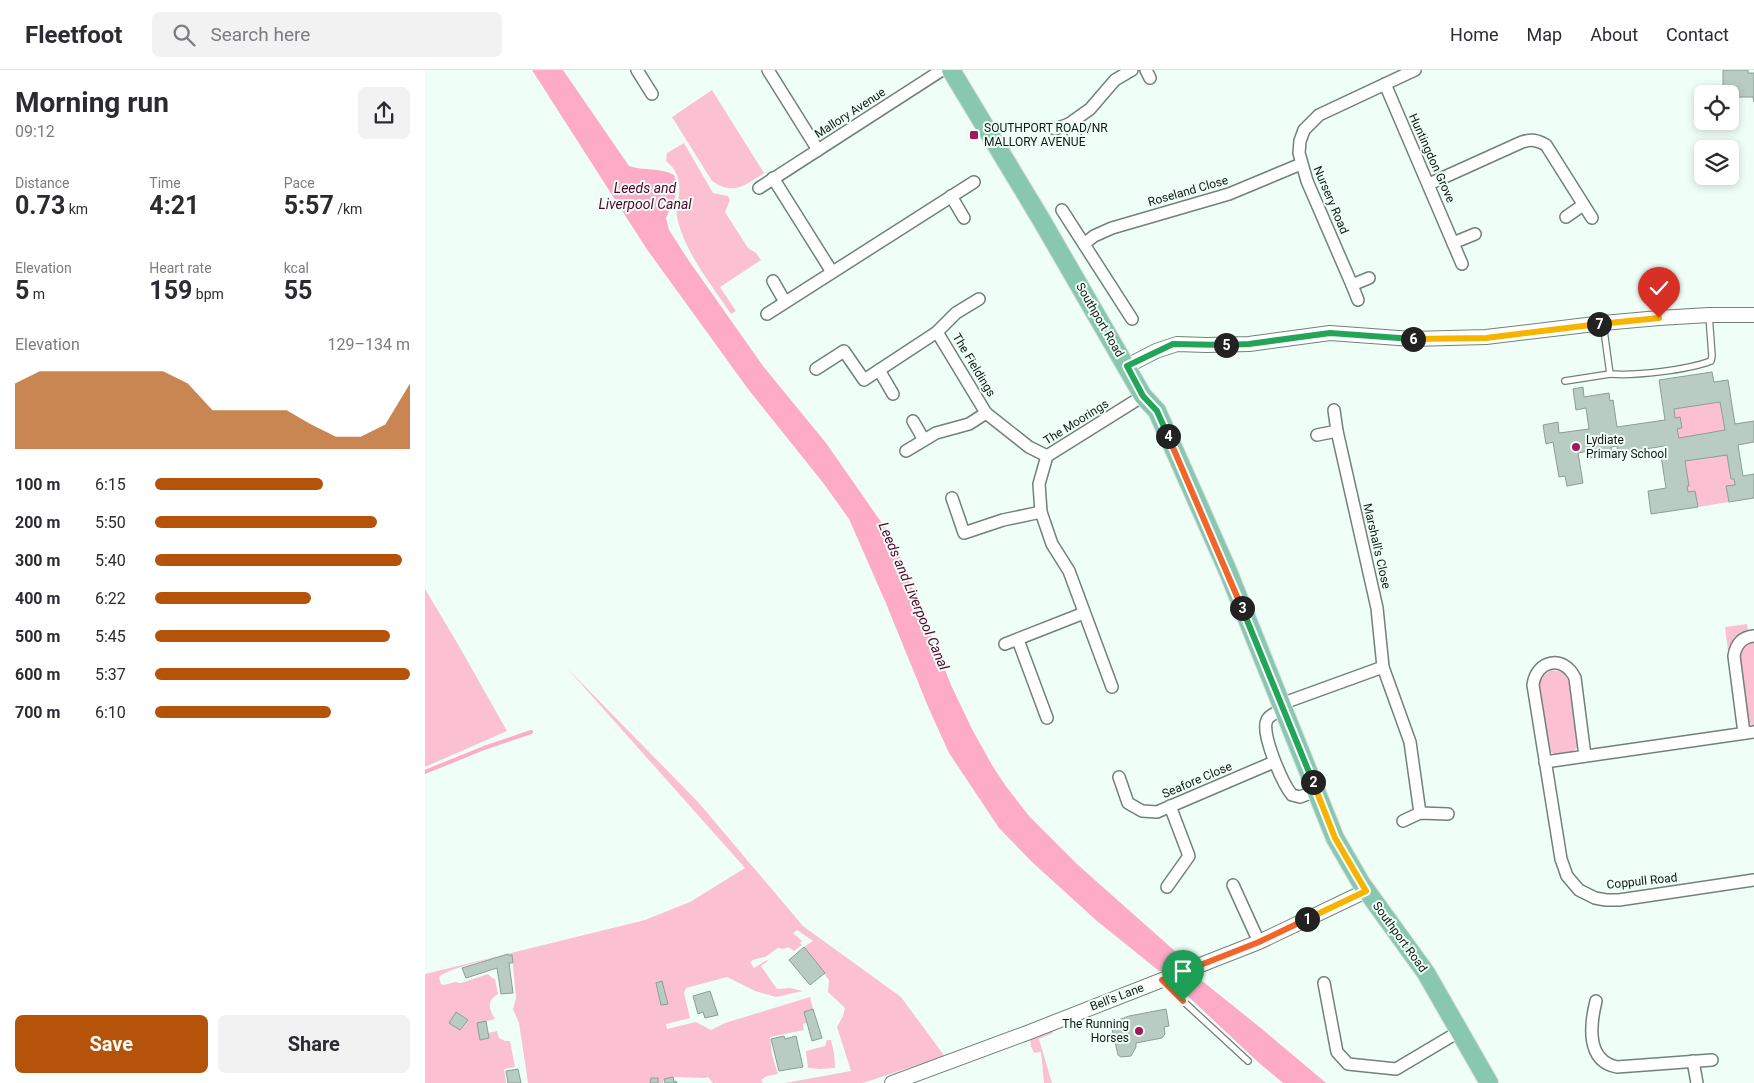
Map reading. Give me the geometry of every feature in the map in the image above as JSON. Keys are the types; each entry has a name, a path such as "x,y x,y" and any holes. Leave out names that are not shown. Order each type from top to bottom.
{"main road":[{"name":"Southport Road","path":"951,70 1143,396 1157,411 1227,569 1335,838 1366,891 1426,973 1489,1083"}],"street":[{"path":"768,70 818,150"},
{"name":"Mallory Avenue","path":"759,188 942,70"},
{"path":"1055,129 1069,124 1090,109 1115,80 1132,70"},
{"name":"Nursery Road","path":"1358,300 1307,181 1299,153 1300,141 1304,130 1319,115 1415,70"},
{"path":"639,71 652,94"},
{"name":"Huntingdon Grove","path":"1385,84 1462,264"},
{"path":"1069,124 1077,140"},
{"path":"1429,184 1522,142 1538,141 1546,145 1592,218"},
{"name":"Roseland Close","path":"1084,244 1094,236 1112,228 1235,192 1301,164"},
{"path":"773,178 832,272"},
{"path":"767,314 974,182"},
{"path":"951,196 964,218"},
{"path":"1565,217 1583,205"},
{"path":"1062,210 1132,319"},
{"path":"1453,243 1475,234"},
{"path":"1352,285 1369,278"},
{"path":"773,281 785,302"},
{"name":"The Fieldings","path":"816,368 844,351 864,380 937,332 956,313 979,299"},
{"path":"1127,366 1156,351 1177,344 1249,344 1330,333 1412,338 1486,338 1603,323 1709,314 1754,315"},
{"name":"The Fieldings","path":"937,332 987,413 1029,447 1047,456"},
{"path":"879,370 893,394"},
{"name":"The Moorings","path":"1112,687 1069,571 1052,544 1041,512 1039,484 1047,456 1143,396"},
{"name":"Marshall's Close","path":"1334,410 1337,431 1377,608 1383,667 1410,742 1420,813"},
{"name":"The Fieldings","path":"906,451 935,433 969,424 987,413"},
{"path":"913,421 923,440"},
{"path":"1317,435 1337,431"},
{"path":"952,498 964,533 1003,520 1041,512"},
{"path":"1005,644 1084,613"},
{"path":"1545,762 1749,733 1734,656 1735,649 1744,638 1754,636"},
{"path":"1018,640 1047,718"},
{"name":"Coppull Road","path":"1585,756 1573,672 1564,665 1551,663 1540,668 1533,685 1564,868 1572,883 1586,895 1606,900 1619,900 1754,880"},
{"path":"1316,791 1299,797 1292,795 1274,762 1266,732 1266,721 1282,707 1383,667"},
{"name":"Seafore Close","path":"1119,777 1128,803 1142,811 1157,812 1274,762"},
{"path":"1167,887 1189,856 1170,806"},
{"path":"1403,821 1420,813 1447,814"},
{"path":"1233,885 1259,942"},
{"name":"Bell's Lane","path":"891,1083 1259,942 1366,891"},
{"path":"1324,983 1337,1052 1348,1064 1396,1069 1460,1031"},
{"path":"1596,1001 1592,1017 1593,1040 1598,1056 1603,1062 1617,1067 1712,1060"},
{"path":"1693,1061 1697,1083"}],"lane":[{"path":"1565,382 1611,374 1641,373 1703,364 1711,361 1709,314"},
{"path":"1603,323 1611,374"},
{"path":"1167,978 1183,1001 1248,1061"}],"shaded area":[{"path":"712,90 764,173 739,187 726,188 712,181 672,117"},
{"path":"684,143 713,193 728,196 730,200 725,212 748,248 756,253 761,260 720,287 736,311 731,314 692,255 677,217 678,180 671,165 666,161 667,153"},
{"path":"1720,402 1725,430 1679,438 1677,429 1682,428 1680,418 1675,418 1674,409"},
{"path":"1727,455 1731,479 1734,479 1735,485 1726,486 1729,502 1698,507 1695,492 1688,492 1687,486 1689,485 1685,461"},
{"path":"425,589 507,731 425,767"},
{"path":"1747,624 1748,630 1740,633 1735,638 1728,651 1725,627"},
{"path":"1754,641 1753,726 1747,721 1739,651 1745,644"},
{"path":"566,667 699,803 803,926 901,997 946,1058 920,1064 863,1083 785,1083 851,1071 837,1027 845,1008 828,992 829,980 804,947 813,941 797,930 793,933 802,941 800,943 802,945 794,951 788,947 784,949 778,948 765,957 750,962 754,968 768,961 761,966 777,989 790,988 803,991 776,997 755,991 727,977 686,988 684,993 690,1018 666,1024 667,1029 696,1022 711,1030 725,1023 810,997 813,1009 804,1012 807,1023 803,1024 804,1030 770,1037 772,1055 778,1074 767,1076 761,1080 763,1083 713,1083 708,1077 677,1077 664,1079 663,1083 528,1083 519,1023 513,1009 516,998 512,955 507,954 460,967 439,977 441,984 444,985 455,982 461,983 488,974 495,979 498,994 492,999 490,1005 495,1019 477,1023 480,1040 489,1038 488,1033 497,1031 499,1038 510,1041 515,1067 504,1069 506,1083 425,1083 425,974 645,920 690,902 745,868","holes":["456,1013 468,1020 460,1030 449,1023"]},
{"path":"1552,670 1563,672 1569,682 1578,744 1578,747 1572,752 1554,754 1549,750 1539,686 1541,677"},
{"path":"1051,1029 1053,1033 1039,1039 1052,1083 1044,1083 1041,1052 1034,1053 1030,1039"},
{"path":"827,1040 831,1040 835,1068 808,1068 806,1051 825,1046"}],"water":[{"name":"Leeds and Liverpool Canal","path":"532,70 563,70 629,166 663,171 674,175 677,185 675,197 666,218 669,230 763,366 826,443 886,529 900,557 951,685 973,731 1005,785 1029,816 1078,865 1176,952 1175,963 1193,980 1201,980 1326,1083 1283,1083 1177,986 1176,978 1172,972 1159,971 1097,921 1032,862 999,828 949,753 849,519 824,484 748,389 646,248"}],"building":[{"path":"1723,70 1748,70 1748,73 1754,73 1754,102 1753,97 1739,97 1739,85 1723,85"},
{"path":"1712,372 1714,382 1728,380 1735,424 1754,421 1754,442 1738,445 1743,476 1754,474 1754,498 1729,502 1726,486 1735,485 1734,479 1731,479 1727,455 1685,461 1689,486 1687,486 1688,492 1695,491 1698,507 1651,514 1648,491 1666,488 1661,456 1666,455 1665,446 1618,453 1617,446 1611,447 1612,453 1590,458 1589,451 1578,453 1583,483 1567,486 1565,476 1559,477 1553,442 1546,444 1543,425 1558,422 1559,433 1589,429 1586,408 1576,410 1573,389 1583,387 1584,397 1609,393 1610,401 1613,400 1617,427 1665,420 1659,380","holes":["1720,402 1725,430 1679,438 1677,429 1682,428 1680,417 1675,418 1674,409"]},
{"path":"804,947 825,973 810,985 789,960"},
{"path":"508,954 512,955 513,963 509,963 513,993 501,994 497,968 466,978 462,968"},
{"path":"662,981 668,1004 661,1005 656,983"},
{"path":"710,991 718,1015 705,1018 703,1012 698,1014 693,996"},
{"path":"813,1009 822,1038 812,1041 804,1012"},
{"name":"The Running Horses","path":"1166,1009 1169,1026 1164,1027 1165,1034 1162,1038 1136,1043 1131,1056 1121,1057 1118,1055 1112,1029 1115,1028 1113,1022 1129,1016"},
{"path":"456,1012 468,1020 460,1030 449,1023"},
{"path":"486,1021 489,1038 480,1040 477,1023"},
{"path":"784,1036 785,1039 796,1036 803,1067 779,1071 771,1039"},
{"path":"518,1069 521,1083 508,1083 506,1071"},
{"path":"673,1077 674,1082 676,1081 677,1083 665,1083 664,1079"},
{"path":"651,1078 658,1078 658,1083 650,1083"}],"waterway":[{"path":"425,772 484,748 531,732"}],"place":[{"name":"SOUTHPORT ROAD/NR MALLORY AVENUE","path":"974,135"},
{"name":"Lydiate Primary School","path":"1576,447"},
{"name":"The Running Horses","path":"1139,1031"}],"route":[{"path":"1183,1001 1162,980 1259,942 1366,891 1335,838 1227,569 1157,411 1143,396 1127,366 1156,351 1173,344 1182,343 1207,345 1249,344 1330,333 1412,338 1486,338 1659,318"}]}
